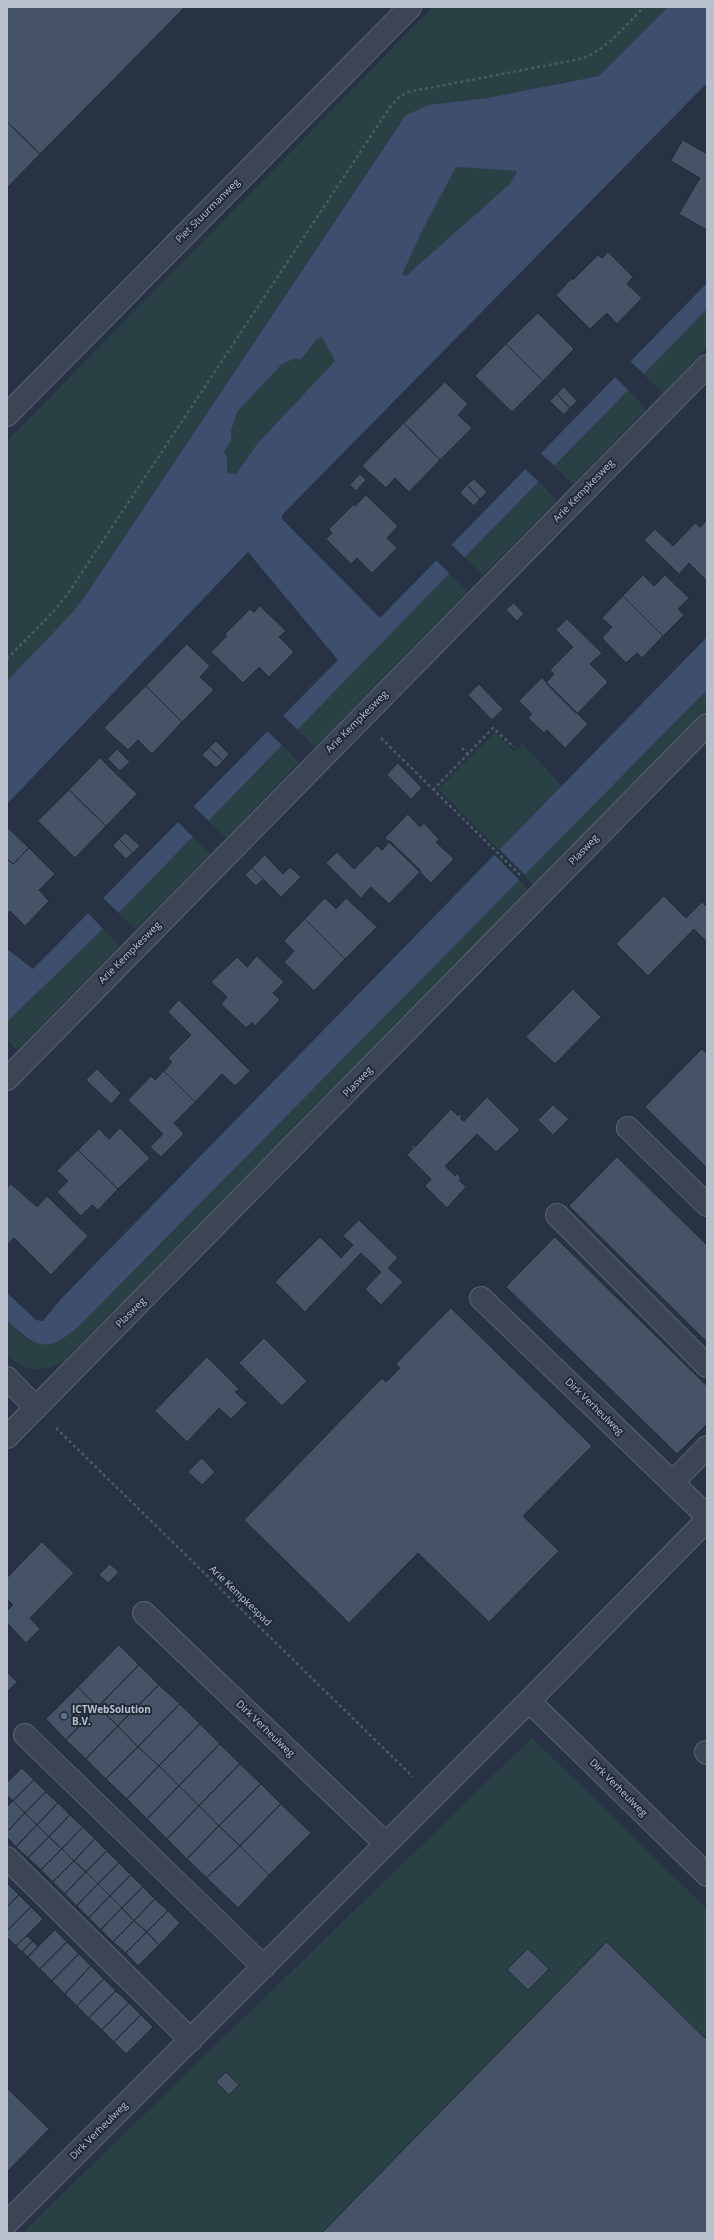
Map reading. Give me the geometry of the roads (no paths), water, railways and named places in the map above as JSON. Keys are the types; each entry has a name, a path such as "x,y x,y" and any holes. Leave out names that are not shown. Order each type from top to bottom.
{"street":[{"name":"Piet Stuurmanweg","path":"7,415 410,7"},
{"name":"Arie Kempkesweg","path":"7,1079 707,366"},
{"name":"Plasweg","path":"7,1437 707,725"},
{"path":"628,1128 707,1205"},
{"path":"556,1215 707,1366"},
{"name":"Dirk Verheulweg","path":"481,1298 707,1516"},
{"path":"7,1378 36,1408"},
{"path":"672,1483 707,1447"},
{"name":"Dirk Verheulweg","path":"7,2223 530,1701 707,1520"},
{"name":"Dirk Verheulweg","path":"144,1614 386,1844"},
{"name":"Dirk Verheulweg","path":"530,1701 707,1875"},
{"path":"25,1735 264,1967"},
{"path":"7,1858 190,2040"}],"water":[{"path":"668,7 707,7 707,83 282,515 282,519 380,618 707,283 707,309 103,929 7,1022 7,949 33,969 338,660 248,552 7,804 7,681 72,613 87,593 405,116 428,105 487,98 599,76","holes":["456,167 517,171 511,183 406,276 403,275 423,229","322,337 335,361 257,444 236,474 227,473 227,457 224,452 231,440 231,431 237,412 281,365 295,358 301,360 316,340"]},
{"path":"707,637 707,690 81,1324 59,1340 51,1344 43,1344 27,1338 7,1320 7,1293 36,1320 43,1321 60,1300"}],"place":[{"name":"ICTWebSolution B.V.","path":"64,1716"}]}
